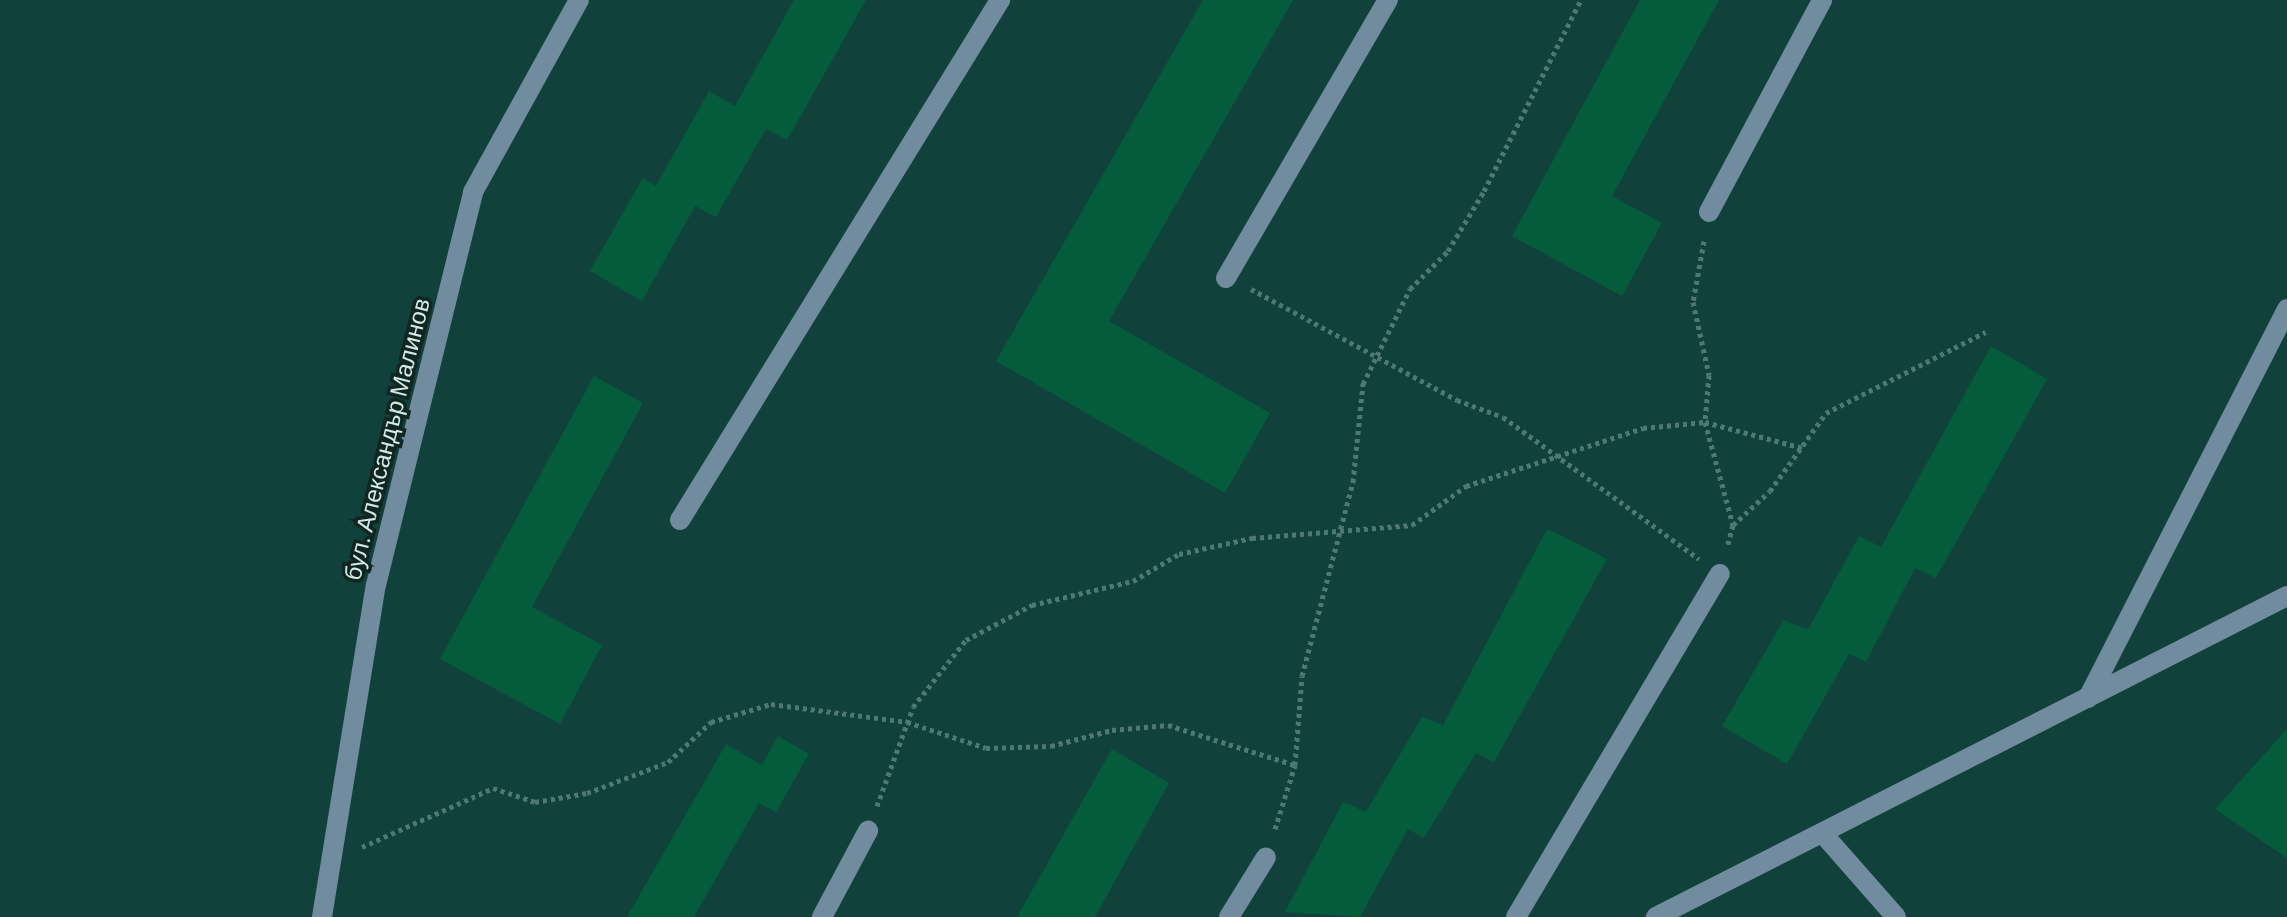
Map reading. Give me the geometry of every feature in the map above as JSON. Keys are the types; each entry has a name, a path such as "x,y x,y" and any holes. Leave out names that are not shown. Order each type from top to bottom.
{"street":[{"name":"бул. Александър Малинов","path":"322,917 376,585 473,192 579,0"},
{"path":"680,520 1000,0"},
{"path":"1226,278 1388,0"},
{"path":"1709,212 1822,0"},
{"path":"2088,698 2287,309"},
{"path":"1516,917 1720,574"},
{"path":"1656,917 1824,835 2287,596"},
{"path":"822,917 868,831"},
{"path":"1824,835 1896,917"},
{"path":"1229,917 1266,857"}],"path":[{"path":"1266,857 1295,765 1302,676 1353,482 1363,384 1375,353 1410,289 1448,251 1484,191 1581,0"},
{"path":"1709,212 1693,302 1709,375 1705,422 1733,525"},
{"path":"1226,278 1375,353 1457,400 1503,417 1559,453 1720,574 1733,525 1803,448 1826,413 1986,332"},
{"path":"868,831 907,722 966,640 1032,605 1133,581 1179,554 1252,538 1412,525 1466,486 1643,428 1705,422 1803,448"},
{"path":"333,860 493,788 535,802 587,793 668,762 711,722 771,704 907,722 986,748 1051,746 1112,730 1168,725 1295,765"}],"building":[{"path":"794,0 866,0 787,140 766,129 716,217 695,206 642,301 590,271 643,178 656,186 709,91 735,106"},
{"path":"1203,0 1293,0 1109,321 1270,413 1225,493 996,361"},
{"path":"1640,0 1719,0 1612,196 1662,223 1622,296 1512,236"},
{"path":"1991,346 2047,379 1936,578 1915,568 1866,662 1849,654 1787,764 1722,726 1784,620 1808,630 1859,536 1881,547"},
{"path":"594,376 643,403 532,607 602,645 560,724 440,659"},
{"path":"1547,529 1607,559 1494,762 1476,753 1424,838 1408,829 1360,917 1285,912 1343,802 1366,812 1422,717 1443,725"},
{"path":"2287,729 2287,858 2215,809"},
{"path":"778,736 809,754 776,812 759,803 694,917 627,917 726,744 762,765"},
{"path":"1112,749 1169,783 1095,917 1017,917"}]}
